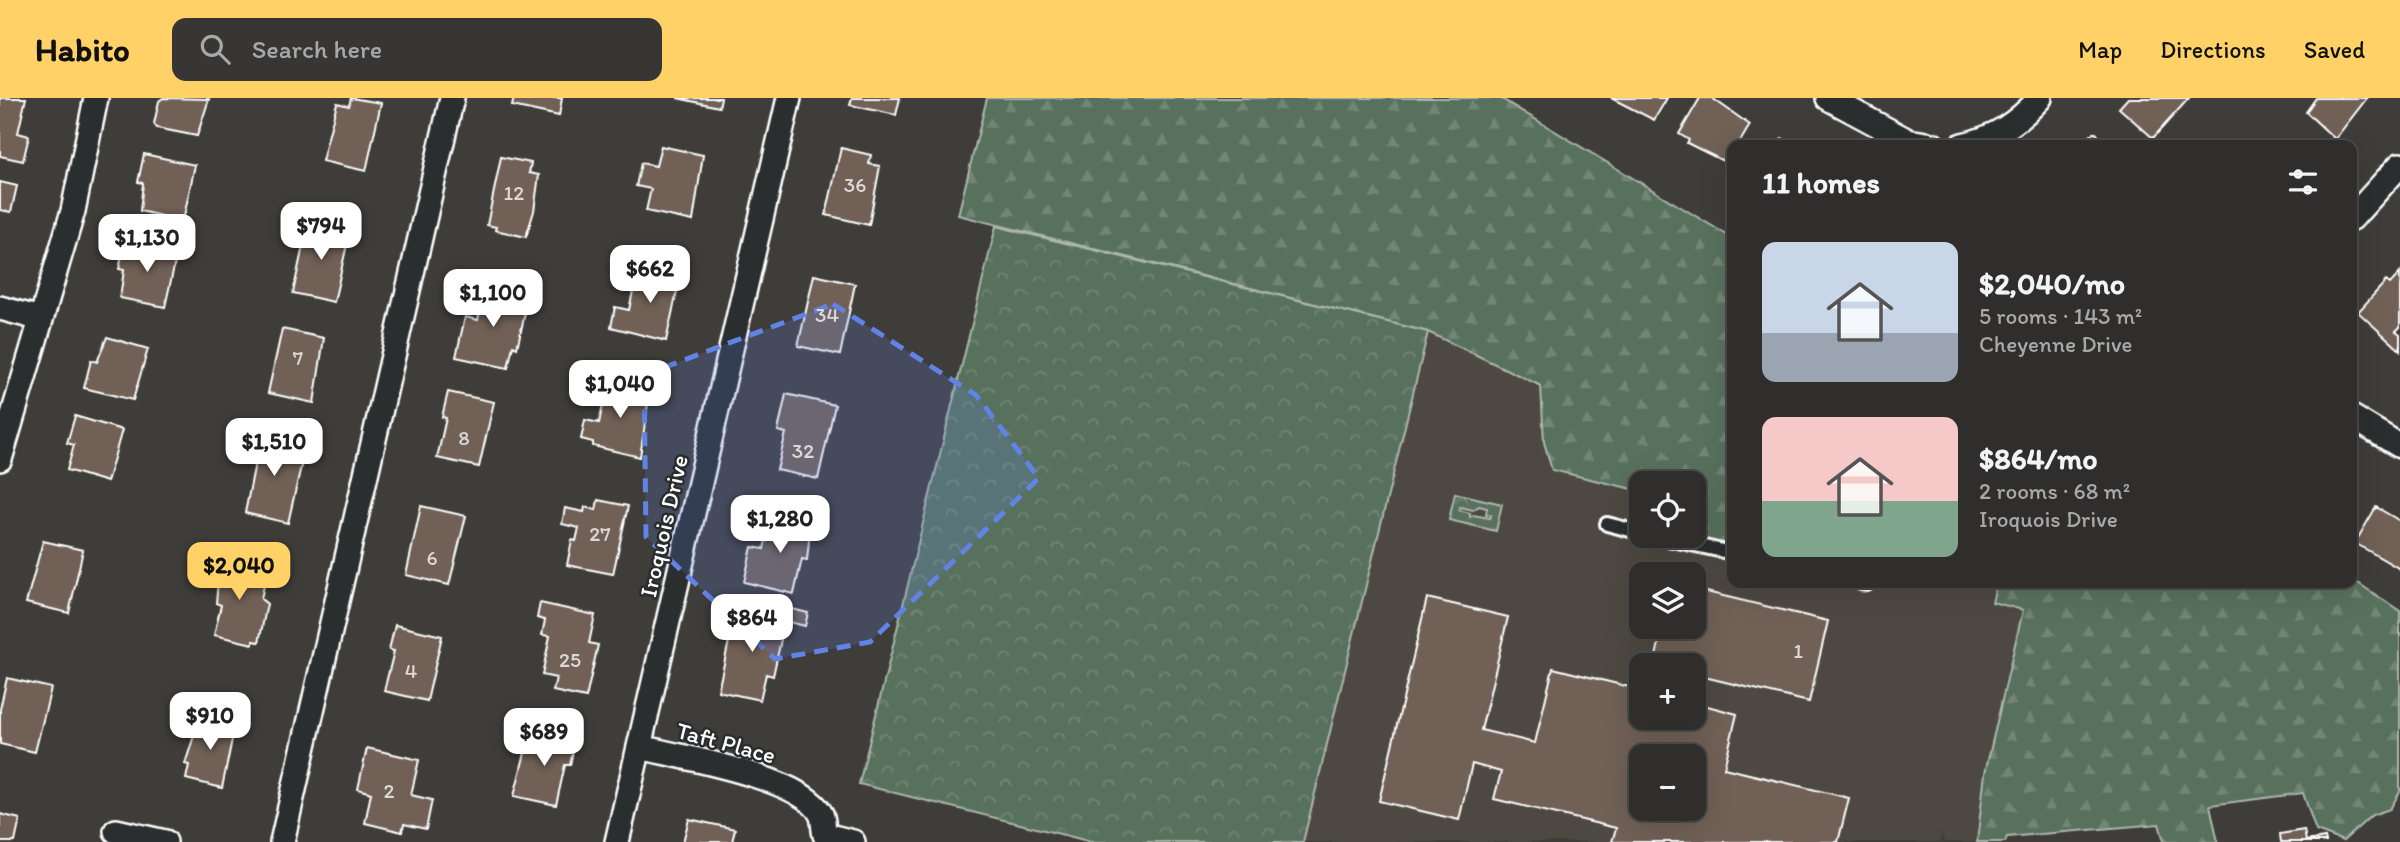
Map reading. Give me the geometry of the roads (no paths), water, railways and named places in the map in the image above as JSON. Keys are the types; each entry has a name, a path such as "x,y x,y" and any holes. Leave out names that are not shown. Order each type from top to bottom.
{"street":[{"path":"0,459 73,211 96,98"},
{"path":"282,842 453,98"},
{"name":"Iroquois Drive","path":"617,842 789,98"},
{"path":"1829,98 1906,140"},
{"path":"1979,140 2000,134 2020,120 2040,98"},
{"path":"2357,212 2400,165"},
{"path":"0,308 41,319"},
{"path":"2357,421 2400,446"},
{"name":"Taft Place","path":"640,747 755,774 797,792 821,813 825,839 853,842"},
{"path":"116,831 165,842"}],"lane":[{"path":"1607,524 1629,530"},
{"path":"1706,547 1727,552"}]}
